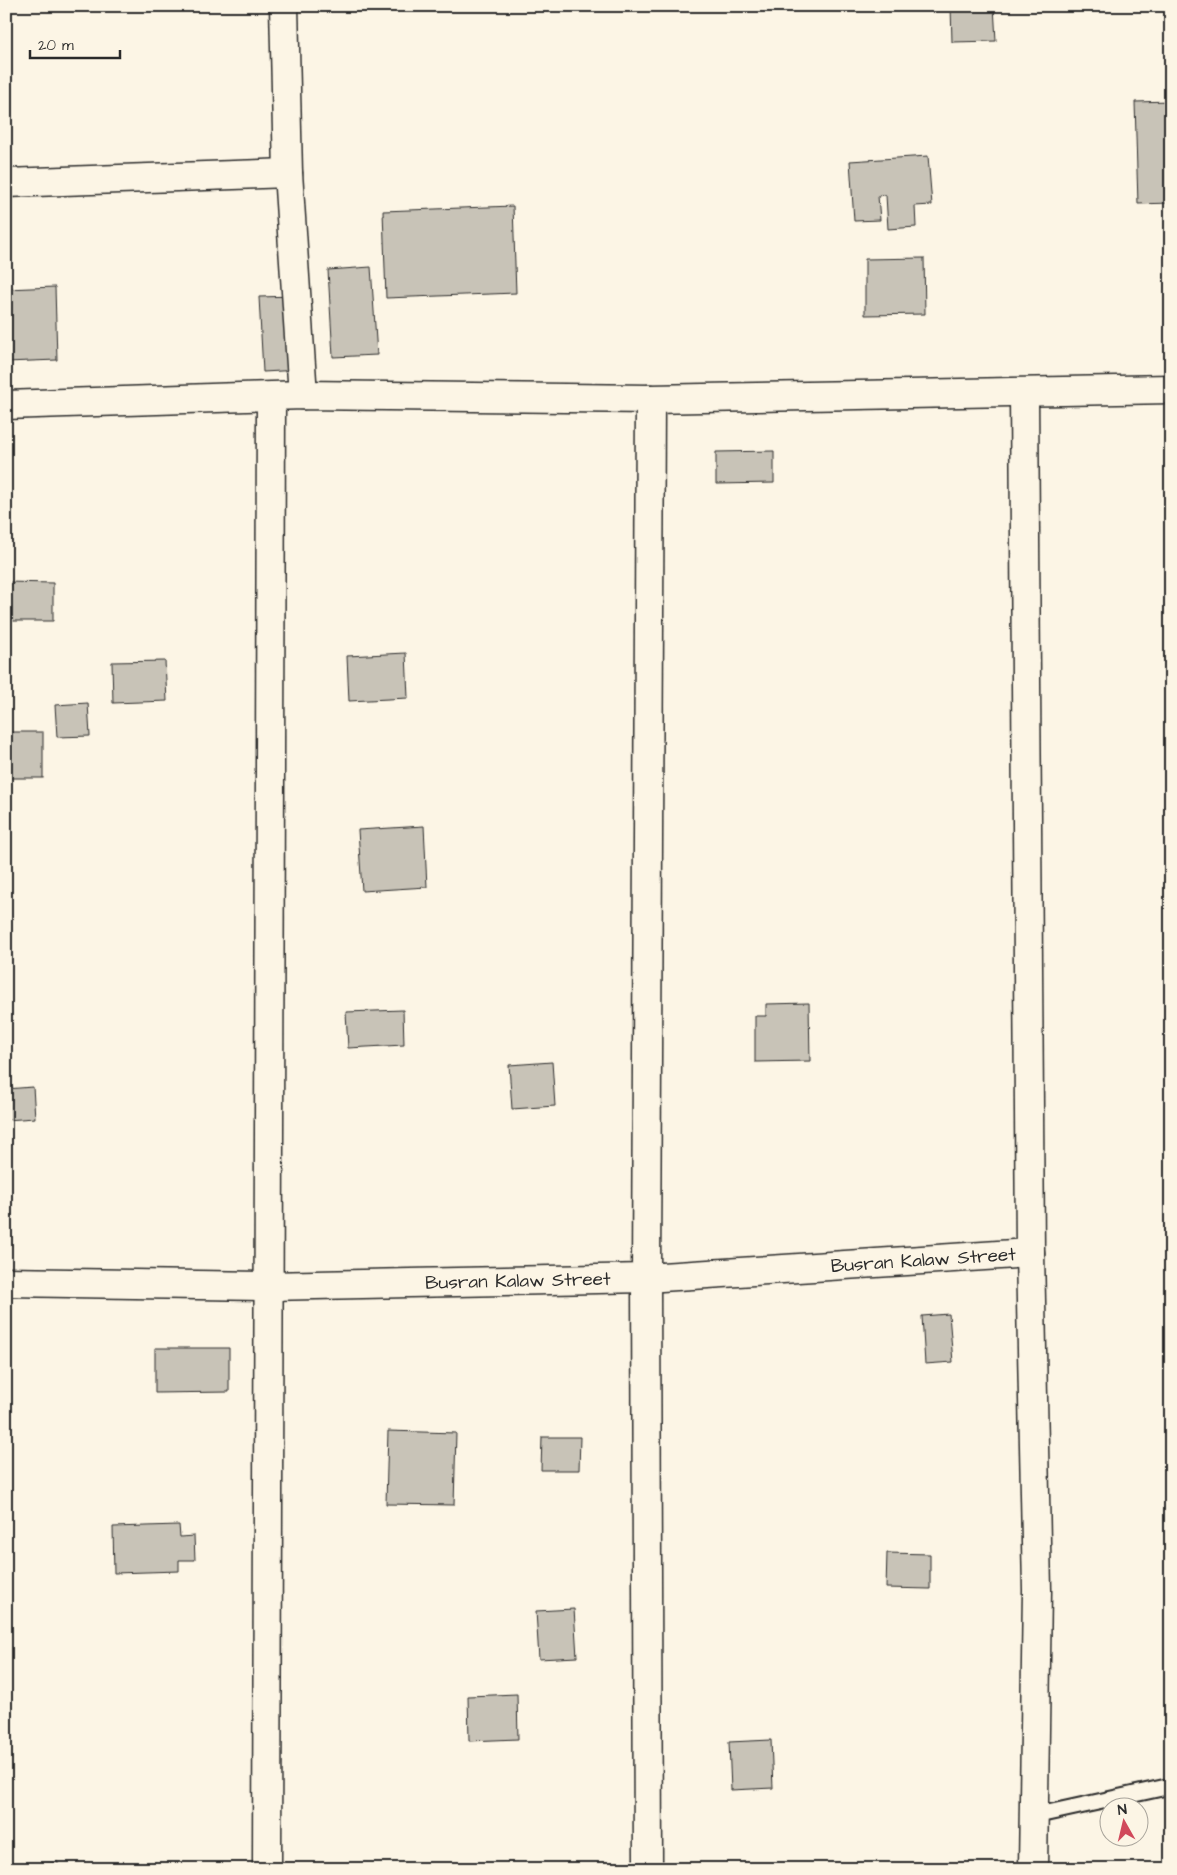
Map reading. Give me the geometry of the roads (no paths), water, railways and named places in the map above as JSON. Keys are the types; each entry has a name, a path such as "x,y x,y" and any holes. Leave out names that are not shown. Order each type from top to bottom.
{"street":[{"path":"284,6 288,173 303,394"},
{"path":"6,182 288,173"},
{"path":"6,405 271,397 303,394 650,399 1024,393 1171,388"},
{"path":"1024,393 1030,1252 1037,1590 1033,1869"},
{"path":"267,1869 271,397"},
{"path":"648,1869 646,1278 650,399"},
{"name":"Busran Kalaw Street","path":"6,1282 268,1286 646,1278 1030,1252"}],"lane":[{"path":"1034,1816 1171,1786"}]}
